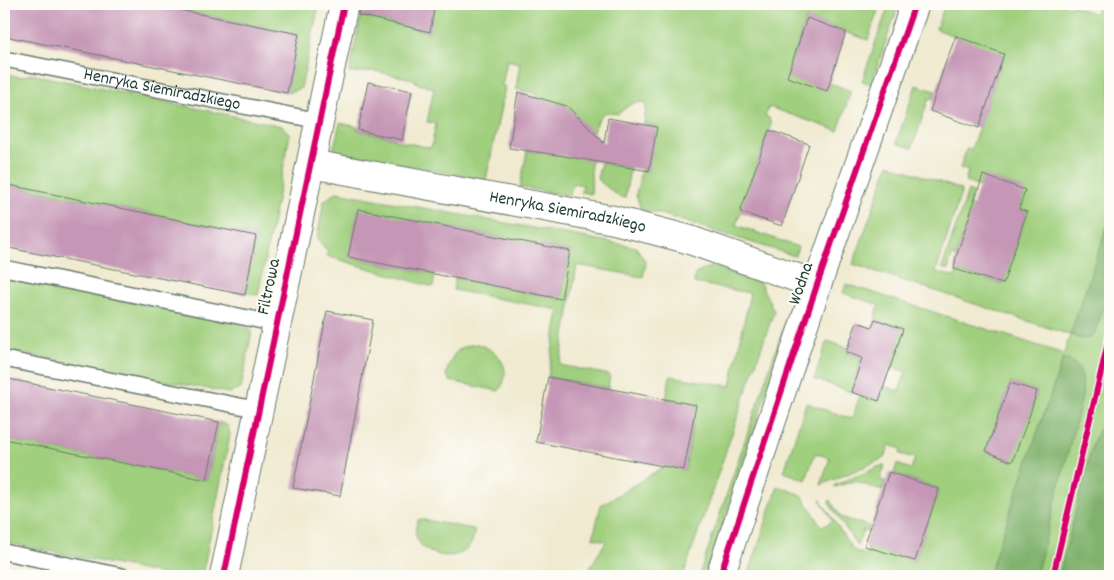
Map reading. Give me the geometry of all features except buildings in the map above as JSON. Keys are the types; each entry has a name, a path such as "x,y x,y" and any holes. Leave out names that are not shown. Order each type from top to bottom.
{"street":[{"name":"Filtrowa","path":"224,576 344,4"},
{"name":"Wodna","path":"720,576 817,285 915,4"},
{"name":"Henryka Siemiradzkiego","path":"311,164 614,220 687,239 817,285"}],"lane":[{"name":"Henryka Siemiradzkiego","path":"4,59 320,121"},
{"path":"4,268 277,324"},
{"path":"4,359 260,410"},
{"path":"4,552 122,576"}],"green space":[{"path":"150,4 319,4 301,88 287,93 298,34"},
{"path":"435,4 880,4 868,40 806,18 787,77 827,90 830,83 851,91 838,131 769,107 765,116 769,118 771,124 736,225 798,247 795,256 657,213 641,210 636,195 641,170 648,171 657,127 644,124 646,104 638,102 631,104 618,114 605,112 598,120 592,140 591,194 581,192 583,185 573,183 569,196 520,187 527,151 557,155 562,132 570,111 567,106 558,103 557,107 537,103 538,94 516,89 520,63 507,60 502,86 505,87 486,180 333,151 340,123 358,127 357,130 431,148 436,124 427,122 434,88 418,84 413,79 374,71 349,73 361,16 429,32"},
{"path":"889,4 899,4 871,84 862,81"},
{"path":"945,4 1032,4 1046,9 1047,4 1061,4 1070,7 1071,5 1095,14 1099,4 1110,4 1110,576 748,576 778,486 802,495 822,527 833,521 820,499 853,550 866,555 868,547 915,561 939,489 894,473 897,464 911,469 915,458 900,454 901,449 889,445 885,458 821,485 830,458 815,453 806,480 784,472 806,403 852,419 860,395 879,401 884,386 899,391 906,372 891,367 902,329 875,319 879,305 843,293 846,284 1064,354 1070,335 853,264 889,164 962,190 936,272 955,277 957,271 1003,284 1027,212 1019,209 1025,190 994,179 988,198 980,187 965,182 968,171 960,168 967,148 971,150 1004,55 936,29","holes":["1010,383 1037,391 1029,417 1011,461 986,451"]},
{"path":"4,73 20,77 31,74 282,126 290,134 258,295 245,292 256,236 5,184 10,145 4,144"},
{"path":"916,85 935,91 933,99 929,98 912,148 896,143"},
{"path":"601,163 630,168 625,198 618,196 597,179"},
{"path":"968,191 973,193 969,205 973,207 956,257 952,256 948,270 942,268"},
{"path":"337,192 636,247 646,263 643,277 577,265 560,365 610,375 608,388 548,377 559,310 453,290 455,278 561,299 570,251 358,210 349,257 435,274 433,287 327,256 327,251 317,239 324,201"},
{"path":"1110,218 1110,292 1095,332 1090,338 1082,339 1070,335"},
{"path":"712,266 760,283 774,311 683,576 585,576 606,541 593,538 601,505 665,466 685,470 696,405 666,399 670,376 731,386 750,293 694,283 695,274"},
{"path":"4,277 241,324 252,331 241,389 229,393 4,350"},
{"path":"791,305 793,312 706,576 699,576"},
{"path":"827,341 848,348 847,353 862,358 851,392 814,379"},
{"path":"477,344 492,351 502,362 505,375 499,391 450,381 446,374 450,362 460,349"},
{"path":"1063,358 1075,365 1081,373 1083,384 1082,398 1036,576 988,576"},
{"path":"219,422 228,426 230,435 202,576 172,576 4,542 4,439 207,480"},
{"path":"1110,422 1110,576 1059,576 1093,443 1098,431"},
{"path":"883,465 885,466 880,480 885,481 882,491 855,481 835,487 835,485"},
{"path":"830,500 841,517 870,527 868,531 863,530 857,546 829,503"},
{"path":"419,519 474,529 471,543 463,552 452,556 428,551 419,543 416,532"}],"cycle path":[{"path":"224,576 344,4"},
{"path":"720,576 817,285 915,4"},
{"path":"1053,576 1110,334"}]}
